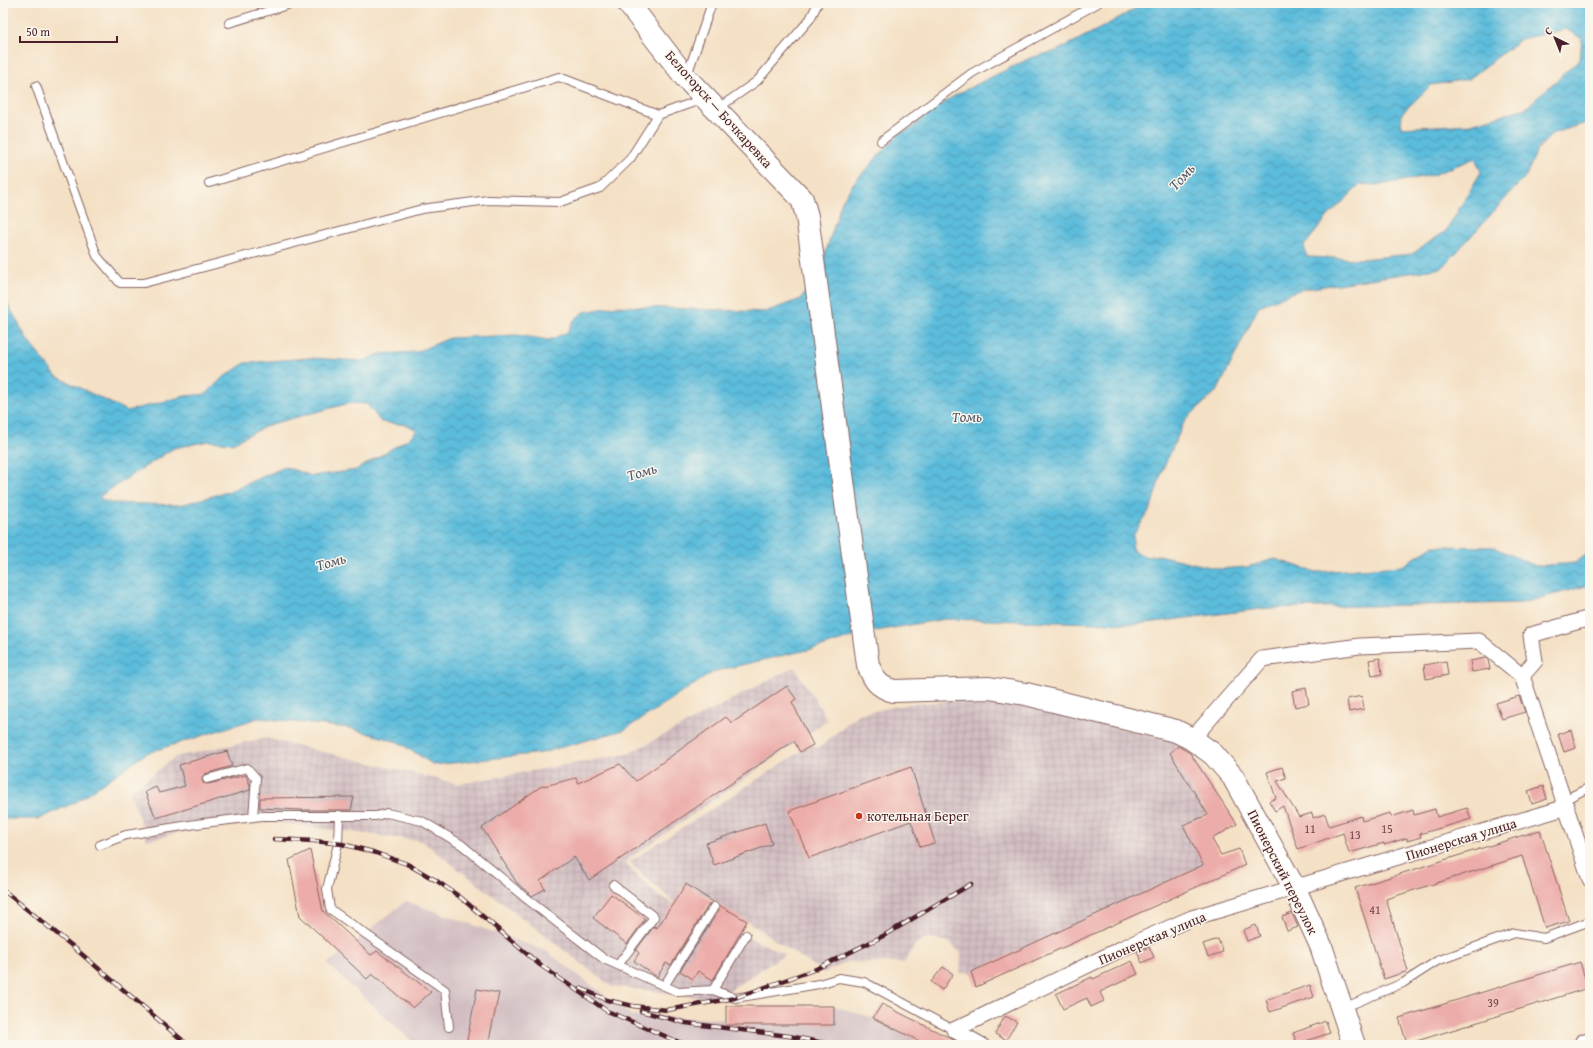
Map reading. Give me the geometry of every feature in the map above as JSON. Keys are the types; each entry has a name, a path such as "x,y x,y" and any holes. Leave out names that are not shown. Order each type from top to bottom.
{"main road":[{"name":"Белогорск — Бочкаревка","path":"628,3 686,78 802,199 807,216 868,665"},
{"name":"Пионерский переулок","path":"868,665 873,678 884,688 894,691 989,688 1026,694 1176,731 1192,739 1213,754 1233,777 1295,889 1321,946 1354,1045"},
{"path":"1584,1045 1590,1043"}],"street":[{"path":"1522,676 1535,661 1531,635 1590,618"},
{"path":"1192,739 1262,658 1360,646 1479,641 1522,676 1590,879"},
{"name":"Пионерская улица","path":"954,1030 1123,948 1192,918 1295,889 1566,804"},
{"path":"954,1030 981,1045"}],"lane":[{"path":"229,23 294,3"},
{"path":"686,78 712,3"},
{"path":"209,183 559,77 658,115 711,104 757,81 810,19 818,3"},
{"path":"881,141 972,73 1098,3"},
{"path":"36,86 97,256 120,283 144,282 422,209 488,200 560,202 600,188 630,159 658,115"},
{"path":"207,780 247,768 256,778 253,817"},
{"path":"1566,804 1590,787"},
{"path":"100,845 126,835 253,817 339,815 376,816 387,812 422,821 462,845 523,896 604,959 678,992 713,990 735,998 819,984 839,978 864,982 954,1030"},
{"path":"339,815 338,844 327,889 330,908 445,990 449,1027"},
{"path":"613,885 654,917 618,965"},
{"path":"664,986 714,907"},
{"path":"1342,1008 1403,982 1437,961 1514,933 1544,938 1590,921"},
{"path":"713,990 746,935"}],"shaded area":[{"path":"794,667 828,720 624,862 658,896 785,954 716,999 611,986 422,841 272,822 191,830 147,840 130,792 175,757 265,738 458,784 628,754"},
{"path":"994,698 1183,743 1170,753 1206,813 1201,817 1183,825 1203,865 971,972 960,973 961,953 949,942 929,938 916,944 904,963 847,962 824,973 747,921 686,884 674,902 629,862 800,752 813,745 819,748 858,714 910,704"},
{"path":"406,901 546,951 632,1016 722,1019 726,1025 834,1025 834,1006 873,1018 927,1045 416,1045 327,964"}],"water":[{"name":"Томь","path":"1145,3 1590,3 1590,122 1553,133 1537,150 1526,176 1442,268 1299,290 1259,306 1218,390 1185,420 1162,471 1151,508 1134,534 1132,550 1147,557 1158,555 1219,569 1247,567 1275,559 1316,572 1402,566 1433,546 1493,547 1536,566 1575,563 1586,555 1590,555 1590,585 1522,603 1268,608 1138,624 944,619 876,631 825,646 715,671 624,730 541,753 434,765 398,742 350,728 258,718 147,753 76,802 39,819 3,819 3,295 28,341 56,376 127,411 185,396 206,394 221,379 245,363 309,358 364,361 379,354 416,352 450,338 516,335 549,340 568,332 574,320 584,312 617,306 765,312 801,299 825,264 824,257 842,201 855,181 900,133 911,129 928,113 957,94 1030,58 1056,51","holes":["1566,29 1582,39 1580,59 1526,108 1471,124 1401,128 1402,113 1431,85 1469,79 1521,39","1475,158 1481,172 1446,231 1412,254 1361,259 1307,257 1304,246 1329,215 1361,184 1380,185 1433,175","350,403 367,404 381,422 407,425 417,430 408,439 356,470 312,476 285,467 227,492 180,505 111,503 102,500 100,496 174,448 209,441 232,443 271,424"]}],"building":[{"path":"1380,658 1382,674 1372,676 1369,660"},
{"path":"1486,658 1490,669 1472,672 1470,661"},
{"path":"1446,661 1448,675 1426,679 1424,665"},
{"path":"787,686 796,699 792,702 813,745 800,752 794,741 589,880 574,857 540,881 545,889 532,896 517,883 482,828 540,787 576,778 578,783 620,764 636,781 726,717 732,723"},
{"path":"1306,688 1309,704 1295,707 1292,691"},
{"path":"1362,696 1364,709 1349,712 1347,699"},
{"path":"1519,696 1525,712 1502,719 1496,703"},
{"path":"1571,730 1576,748 1564,752 1558,734"},
{"path":"1178,746 1190,753 1237,824 1212,839 1221,855 1239,849 1245,865 976,987 971,972 1203,865 1183,825 1208,815 1170,753"},
{"path":"227,751 232,766 205,774 202,778 203,783 208,784 246,775 250,785 250,790 156,818 145,792 156,787 159,793 185,786 179,765"},
{"name":"котельная Берег","path":"911,767 935,843 920,847 911,821 809,858 789,811"},
{"path":"1282,767 1286,778 1277,781 1299,817 1312,813 1313,818 1325,814 1329,826 1361,816 1362,821 1390,813 1391,817 1413,810 1414,815 1435,809 1437,817 1467,808 1471,819 1420,834 1421,837 1407,841 1407,838 1349,853 1343,833 1298,849 1283,806 1275,811 1269,801 1276,798 1267,772"},
{"path":"1543,786 1547,799 1532,804 1528,791"},
{"path":"354,797 351,810 260,808 260,798"},
{"path":"765,823 772,844 714,865 706,843"},
{"path":"1540,830 1569,921 1545,928 1522,856 1386,899 1408,971 1384,979 1355,888"},
{"path":"310,850 323,911 371,955 377,951 431,992 413,1008 372,974 367,979 300,916 289,860"},
{"path":"686,884 713,902 709,904 671,965 666,963 657,977 634,961 639,953 636,950 654,926 657,928"},
{"path":"611,894 645,919 627,944 593,918"},
{"path":"719,905 747,921 713,980 698,971 693,979 680,971 719,910"},
{"path":"1292,913 1298,927 1287,931 1282,917"},
{"path":"1256,925 1260,936 1247,941 1243,930"},
{"path":"1218,939 1223,952 1208,957 1203,944"},
{"path":"1149,947 1154,957 1142,963 1137,952"},
{"path":"1132,961 1138,974 1100,992 1104,1001 1091,1007 1087,998 1063,1009 1056,994 1092,977 1093,979"},
{"path":"1580,962 1588,988 1407,1044 1399,1018"},
{"path":"943,967 953,974 942,990 931,982"},
{"path":"1310,985 1314,997 1270,1012 1266,1000"},
{"path":"477,989 499,993 488,1045 466,1045"},
{"path":"882,1004 962,1045 927,1045 873,1018"},
{"path":"726,1006 834,1006 834,1025 726,1025"},
{"path":"1005,1016 1017,1022 1006,1040 995,1034"},
{"path":"1326,1021 1330,1033 1297,1044 1293,1033"}],"railway":[{"path":"274,839 342,844 373,852 407,864 437,881 460,897 540,965 607,1011 681,1043 689,1045"},
{"path":"580,988 607,1000 633,1006 667,1010 735,998 816,969 885,935 971,884"},
{"path":"3,890 71,945 188,1045"},
{"path":"641,1011 686,1023 789,1036 834,1045"}],"place":[{"name":"котельная Берег","path":"859,816"}]}
